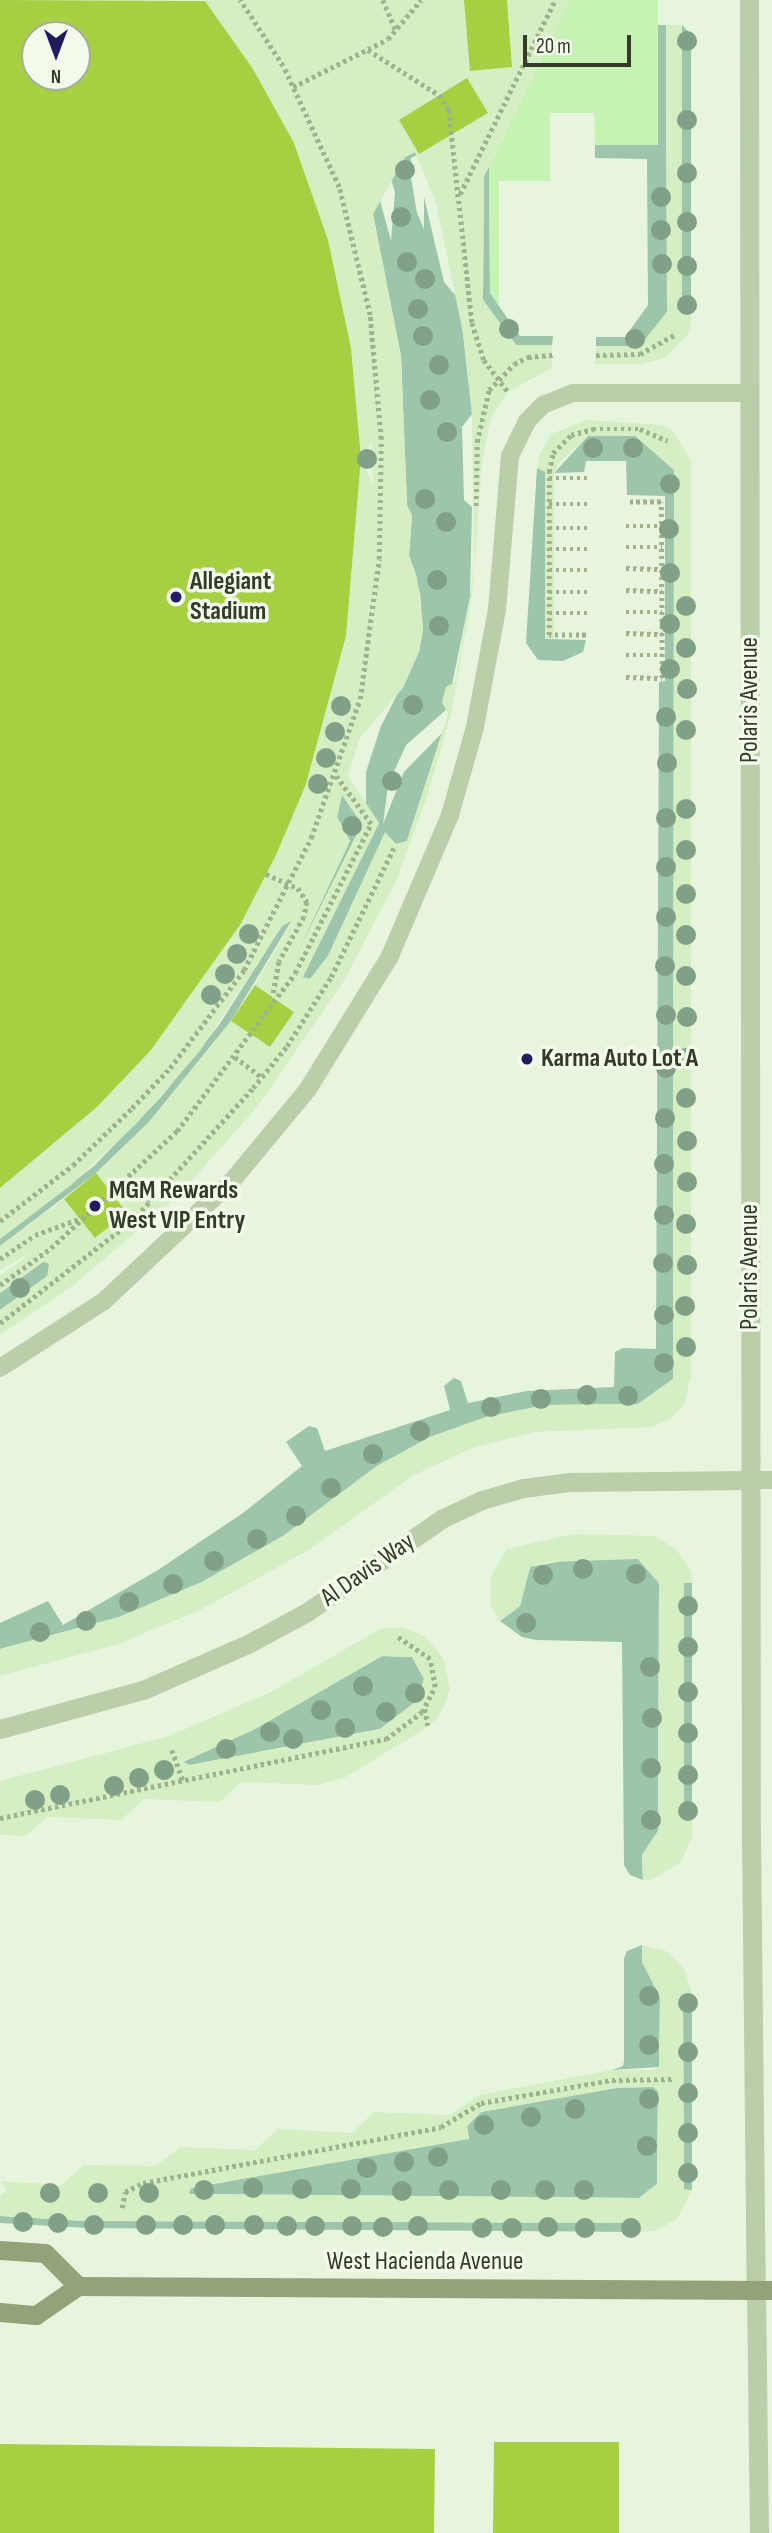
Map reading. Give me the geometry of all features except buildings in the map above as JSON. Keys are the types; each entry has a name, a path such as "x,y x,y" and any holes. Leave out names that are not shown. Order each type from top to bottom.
{"main road":[{"path":"0,2250 45,2253 78,2286 36,2315 0,2312"},
{"name":"West Hacienda Avenue","path":"78,2286 764,2289"}],"street":[{"name":"Polaris Avenue","path":"749,0 750,1480 764,2289 760,2533"},
{"name":"Al Davis Way","path":"0,1729 131,1694 237,1649 307,1612 443,1518 482,1500 523,1488 569,1482 750,1480"}],"lane":[{"path":"0,1368 104,1301 194,1221 272,1135 365,1000 431,865 465,767 497,610 510,456 527,421 542,405 573,393 749,393"},
{"path":"750,1480 772,1480"}],"path":[{"path":"0,1221 73,1165 170,1068 244,970 289,884 335,775 360,699 372,631 380,511 378,372 370,315 339,187 293,87 240,0"},
{"path":"383,0 397,32"},
{"path":"293,87 368,50 397,32 421,0"},
{"path":"459,195 555,0"},
{"path":"368,50 443,99 452,122 472,323 484,360 508,392"},
{"path":"596,355 640,354 674,335"},
{"path":"586,635 549,635 549,478 553,453 561,443 593,429 640,429 668,441"},
{"path":"551,434 561,443"},
{"path":"549,478 587,478"},
{"path":"626,677 662,677 661,502 627,502"},
{"path":"549,504 587,504"},
{"path":"626,526 662,526"},
{"path":"549,528 587,528"},
{"path":"626,547 662,547"},
{"path":"549,549 588,549"},
{"path":"626,568 662,569"},
{"path":"549,570 587,570"},
{"path":"626,590 662,591"},
{"path":"549,592 587,592"},
{"path":"626,612 662,612"},
{"path":"549,613 587,613"},
{"path":"626,633 662,634"},
{"path":"626,655 662,655"},
{"path":"0,1284 51,1248 80,1219 130,1178 198,1107 236,1057 273,997 291,979 310,947 371,824 335,775"},
{"path":"0,1323 77,1268 152,1202 262,1077 331,977 394,847"},
{"path":"266,874 304,894 306,910 279,962 273,997"},
{"path":"236,1057 262,1077"},
{"path":"130,1178 152,1202"},
{"path":"0,1259 35,1235 80,1219"},
{"path":"0,1818 364,1747 386,1740 425,1710 435,1687 430,1659 397,1637"},
{"path":"425,1710 428,1726"},
{"path":"172,1750 184,1783"},
{"path":"122,2208 125,2192 144,2183 441,2127 494,2101 612,2080 671,2080"},
{"path":"492,2093 494,2101"}],"shaded area":[{"path":"204,0 464,0 471,71 512,67 507,0 570,0 484,176 483,300 516,345 552,345 552,368 508,392 491,418 482,463 472,597 451,714 428,794 397,879 344,981 258,1106 177,1197 75,1284 0,1335 0,1310 47,1276 50,1264 43,1262 0,1293 0,1276 33,1251 0,1270 0,1246 64,1199 96,1238 127,1213 96,1173 149,1122 231,1021 270,1047 294,1011 255,985 292,921 282,926 199,1052 135,1125 71,1185 0,1239 0,1188 97,1107 151,1050 240,925 306,784 346,636 361,458 351,348 328,240 294,143 253,69","holes":["467,79 488,113 419,154 399,120","415,152 436,203 463,333 472,414 474,563 455,682 446,687 442,702 448,714 407,841 396,844 385,832 328,956 310,979 303,977 379,823 348,776 360,738 403,688 419,652 423,630 417,577 409,555 412,516 407,505 401,356 373,214 405,157","372,441 370,459 374,486 363,462","342,795 362,824 289,969 350,841 337,817"]},
{"path":"658,25 666,25 667,312 640,346 596,346 596,337 625,337 648,305 647,159 595,158 595,145 658,145"},
{"path":"666,25 682,25 682,314 691,314 691,323 688,335 665,358 641,364 595,364 596,346 640,346 667,312"},
{"path":"682,25 691,34 691,314 682,314"},
{"path":"415,152 419,154 411,158 411,178 417,213 424,229 424,197 444,282 457,297 463,333 472,414 462,427 464,500 472,507 470,597 447,709 406,745 388,785 383,824 404,772 442,733 407,841 396,844 385,833 328,956 310,979 302,978 379,823 366,805 366,772 381,726 419,652 423,630 420,593 409,555 412,516 407,505 401,356 373,214 379,197 391,241 395,192 391,179 405,157"},
{"path":"489,167 490,293 520,336 553,336 552,345 516,345 483,300 484,176"},
{"path":"587,420 662,425 674,432 691,461 691,1376 684,1405 671,1419 652,1427 535,1432 472,1448 414,1475 307,1551 202,1609 119,1644 0,1676 0,1649 119,1617 202,1582 283,1536 377,1466 430,1437 486,1417 546,1405 638,1404 673,1379 674,470 635,436 588,436 559,463 554,473 554,639 545,639 545,472 537,468 540,454 551,434"},
{"path":"588,436 636,436 674,470 673,1379 638,1404 546,1405 486,1417 430,1437 377,1466 283,1536 202,1582 119,1617 0,1649 0,1623 48,1601 63,1625 158,1570 243,1513 302,1466 286,1442 309,1426 317,1428 325,1451 450,1410 444,1386 454,1378 461,1381 468,1403 527,1391 614,1387 615,1352 623,1348 656,1349 659,682 665,681 665,496 627,495 626,461 586,461 584,472 554,473"},
{"path":"537,468 545,471 546,639 586,640 583,652 563,661 538,660 526,643"},
{"path":"342,794 362,824 289,970 350,841 337,817"},
{"path":"292,920 231,1021 149,1122 96,1173 0,1246 0,1239 94,1166 161,1097 219,1025 282,926"},
{"path":"43,1262 49,1262 48,1276 0,1310 0,1293"},
{"path":"573,1534 655,1536 676,1549 691,1571 692,1583 684,1583 684,1817 692,1817 692,1837 681,1862 652,1880 643,1880 642,1855 658,1831 659,1583 638,1559 548,1562 530,1567 520,1606 500,1621 490,1605 491,1576 507,1549"},
{"path":"573,1559 638,1559 659,1583 658,1831 642,1855 643,1880 630,1875 624,1865 622,1642 536,1640 522,1637 500,1621 520,1606 530,1567"},
{"path":"684,1583 692,1583 692,1817 684,1817"},
{"path":"403,1627 424,1636 443,1657 450,1689 437,1719 346,1777 318,1785 241,1782 220,1802 144,1799 121,1820 48,1817 25,1836 0,1835 0,1781 169,1736 271,1692 380,1629","holes":["382,1656 412,1657 424,1679 418,1700 380,1729 190,1765 183,1762 255,1729"]},
{"path":"382,1656 412,1657 424,1679 418,1700 380,1729 190,1765 183,1762 255,1729"},
{"path":"642,1945 642,1962 660,1997 659,2067 612,2070 623,2066 624,2061 624,1958 627,1951"},
{"path":"642,1945 666,1951 685,1970 692,1995 683,1995 684,2189 692,2190 678,2218 656,2231 639,2232 639,2223 86,2221 0,2216 0,2196 7,2190 0,2181 61,2185 84,2165 156,2166 180,2147 255,2150 278,2129 352,2133 374,2112 450,2115 479,2095 612,2070 653,2070 659,2067 660,1997 642,1962","holes":["623,2087 653,2087 658,2091 657,2184 639,2198 189,2194 191,2188 469,2139 467,2126 481,2112"]},
{"path":"683,1995 692,1995 692,2190 684,2190"},
{"path":"654,2087 658,2091 657,2184 639,2198 189,2194 191,2188 469,2138 467,2126 481,2112 613,2088"},
{"path":"0,2216 86,2221 639,2223 639,2232 86,2228 0,2223"}],"sand":[{"path":"570,0 658,0 658,145 595,145 594,113 550,113 550,181 499,181 499,306 490,293 489,167"}],"place":[{"name":"Allegiant Stadium","path":"176,597"},
{"name":"Karma Auto Lot A","path":"527,1059"},
{"name":"MGM Rewards West VIP Entry","path":"95,1206"}]}
